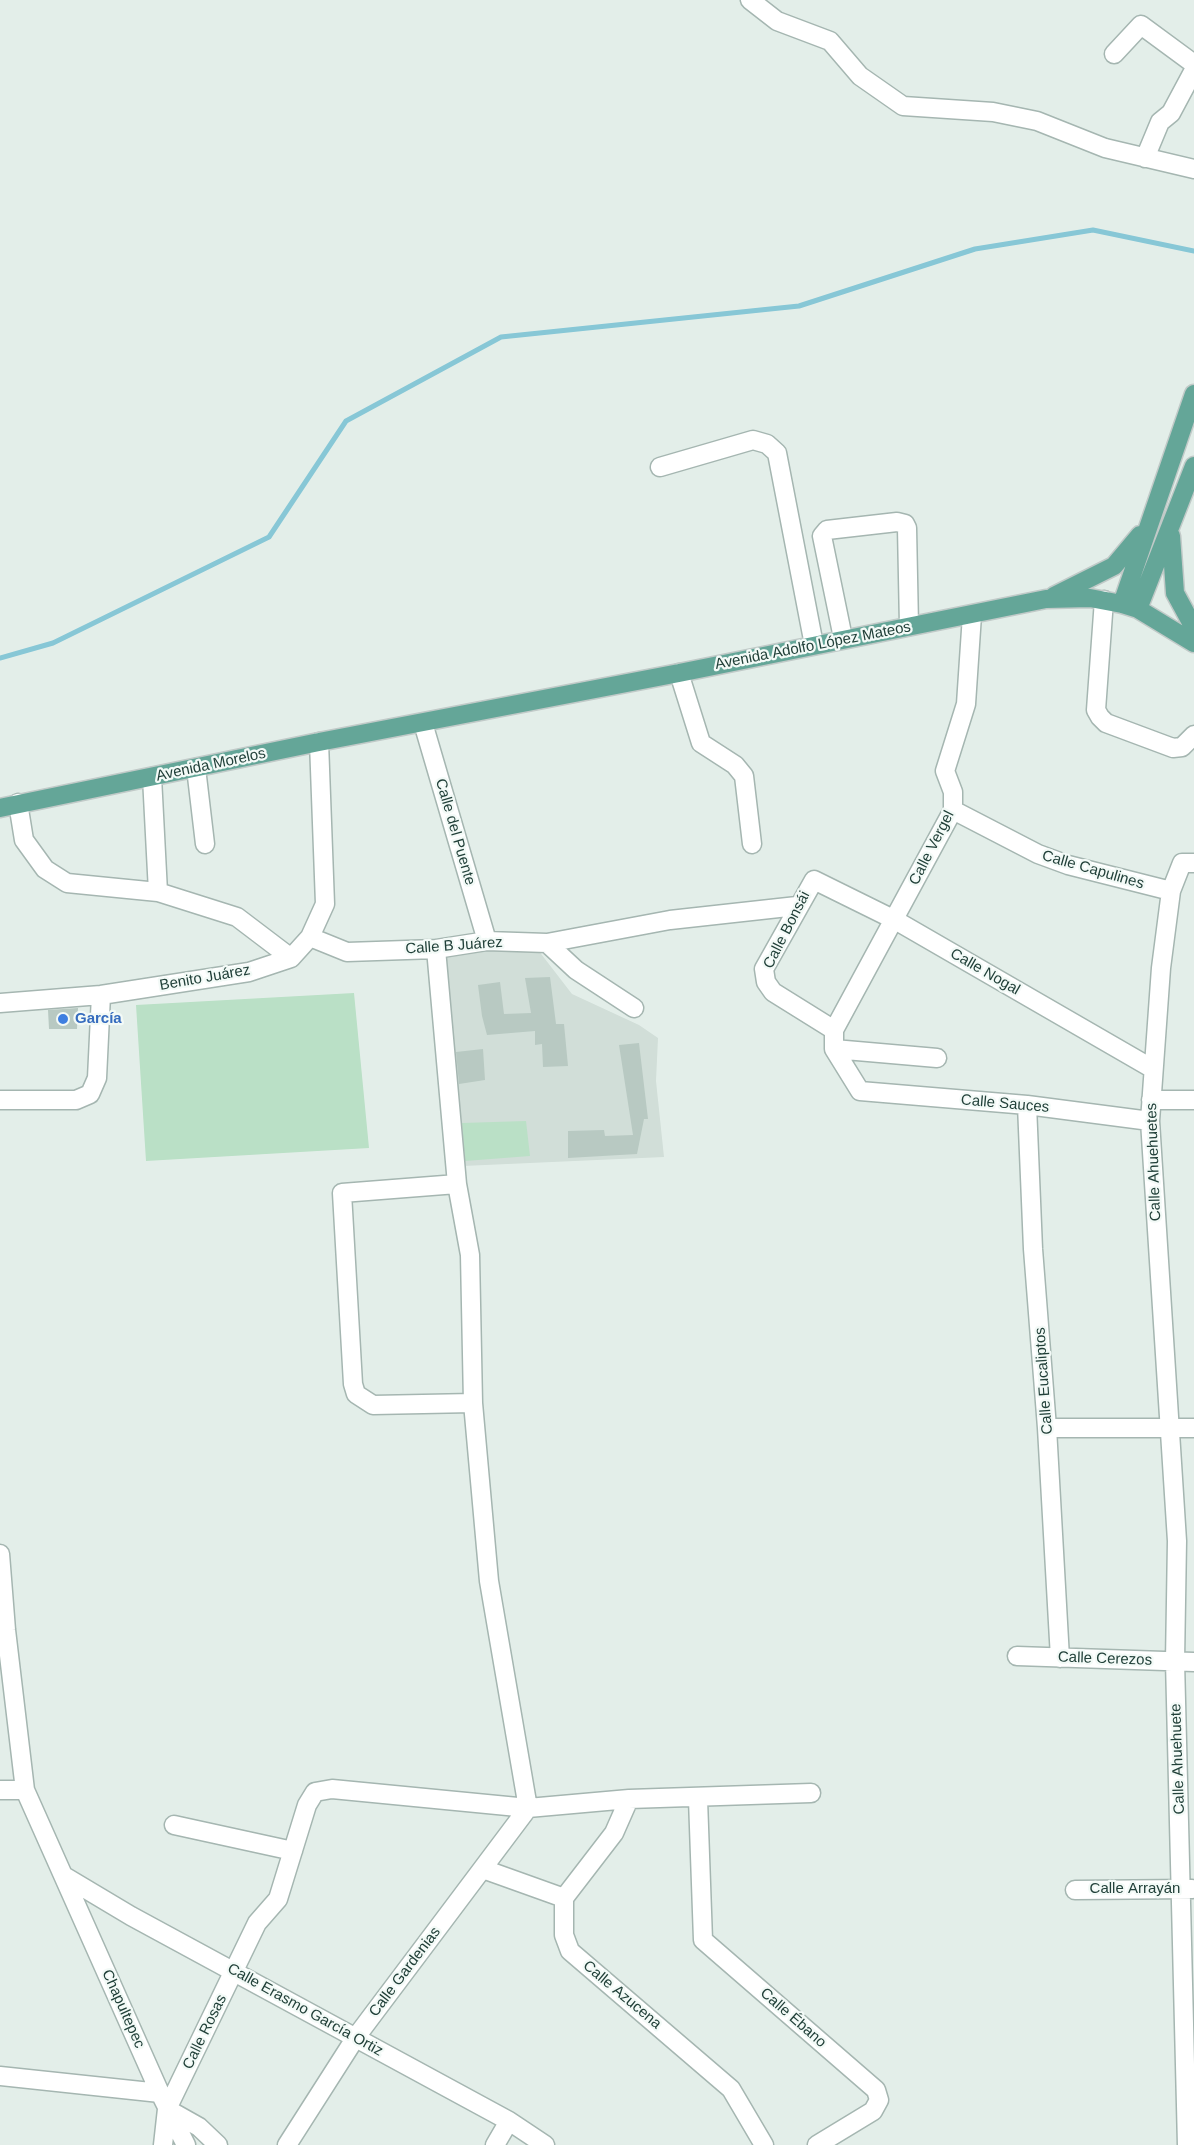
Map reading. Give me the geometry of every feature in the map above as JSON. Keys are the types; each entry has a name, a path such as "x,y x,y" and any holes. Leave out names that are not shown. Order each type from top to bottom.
{"main road":[{"path":"1121,604 1194,394"},
{"path":"1121,604 1171,523 1194,466"},
{"path":"1158,499 1181,499"},
{"path":"1046,599 1114,566 1131,548 1158,499"},
{"path":"1171,523 1171,562 1175,593 1194,628"},
{"name":"Avenida Adolfo López Mateos","path":"423,723 1046,599 1090,598 1121,604 1194,643"},
{"name":"Avenida Morelos","path":"0,808 318,742 423,723"}],"street":[{"path":"750,0 777,21 830,41 860,76 903,106 993,112 1037,121 1105,148 1194,169"},
{"path":"1114,54 1141,25 1194,64"},
{"path":"1145,158 1160,122 1171,113 1194,70"},
{"path":"660,467 753,440 767,444 777,453 814,645"},
{"path":"843,638 822,536 827,530 897,522 905,524 909,626"},
{"path":"1121,604 1096,710 1106,723 1173,748 1182,747 1194,735"},
{"name":"Calle Vergel","path":"834,1030 954,810 953,792 945,771 966,704 972,615"},
{"path":"679,673 701,743 735,765 744,776 752,844"},
{"name":"Calle del Puente","path":"423,723 488,941"},
{"name":"Benito Juárez","path":"0,1004 101,995 249,972 291,958 310,937 325,904 318,742"},
{"path":"195,768 205,844"},
{"path":"152,777 158,892"},
{"path":"18,803 24,840 45,869 67,884 158,892 237,917 291,958"},
{"name":"Calle Capulines","path":"954,810 1038,854 1068,865 1171,891"},
{"name":"Calle Ahuehuetes","path":"1185,1541 1169,1428 1150,1120 1171,891 1188,863"},
{"name":"Calle Nogal","path":"814,880 895,920 1153,1069"},
{"name":"Calle Bonsái","path":"814,880 797,906 764,969 766,982 773,992 834,1030"},
{"name":"Calle B Juárez","path":"310,937 347,952 436,949 488,941 547,943 670,920 797,906"},
{"path":"547,943 576,970 634,1008"},
{"path":"436,949 457,1184 470,1255 473,1403 489,1581 528,1808 629,1799 698,1799 811,1793"},
{"path":"0,1100 76,1100 90,1094 97,1078 101,995"},
{"path":"834,1030 834,1049 936,1058"},
{"name":"Calle Sauces","path":"834,1049 860,1092 1027,1105 1150,1120"},
{"path":"1151,1100 1194,1100"},
{"name":"Calle Eucaliptos","path":"1027,1105 1033,1249 1047,1428 1060,1658"},
{"path":"457,1184 342,1193 353,1384 356,1394 373,1405 473,1403"},
{"path":"1047,1428 1194,1428"},
{"name":"Calle Ahuehuete","path":"1185,1541 1175,1661 1188,1889 1187,2145"},
{"name":"Chapultepec","path":"0,1554 7,1711 25,1790 164,2101 186,2145"},
{"name":"Calle Cerezos","path":"1017,1656 1194,1662"},
{"name":"Calle Rosas","path":"164,2101 235,1972 257,1923 278,1899 307,1805 315,1792 332,1789 528,1808"},
{"path":"0,1790 25,1790"},
{"path":"483,1869 564,1898 614,1833 629,1799"},
{"name":"Calle Ébano","path":"698,1799 703,1940 876,2090 879,2100 873,2111 817,2145"},
{"name":"Calle Gardenias","path":"290,2144 356,2037 528,1808"},
{"path":"174,1824 293,1851"},
{"name":"Calle Erasmo García Ortiz","path":"64,1876 508,2121 544,2145"},
{"name":"Calle Arrayán","path":"1075,1890 1188,1889"},
{"name":"Calle Azucena","path":"564,1898 564,1935 570,1951 731,2089 764,2145"},
{"path":"0,2076 164,2101 199,2127 218,2145"},
{"path":"163,2145 164,2101"},
{"path":"495,2145 508,2121"}],"shaded area":[{"path":"535,946 572,994 639,1025 658,1038 656,1081 664,1157 463,1166 443,954"}],"green space":[{"path":"354,993 369,1148 146,1161 136,1005"},
{"path":"526,1121 530,1156 465,1161 462,1123"}],"building":[{"path":"550,977 556,1024 564,1024 568,1066 543,1067 542,1044 535,1045 535,1031 487,1035 482,1016 478,985 500,982 504,1014 531,1013 525,978"},
{"name":"García","path":"78,1008 77,1029 49,1029 48,1010"},
{"path":"639,1043 648,1119 644,1119 637,1154 568,1158 568,1131 604,1130 605,1136 633,1135 619,1045"},
{"path":"483,1049 485,1080 459,1084 456,1052"}],"waterway":[{"path":"0,658 53,643 269,537 346,421 501,337 799,306 975,249 1093,230 1194,251"}],"place":[{"name":"García","path":"63,1019"}]}
